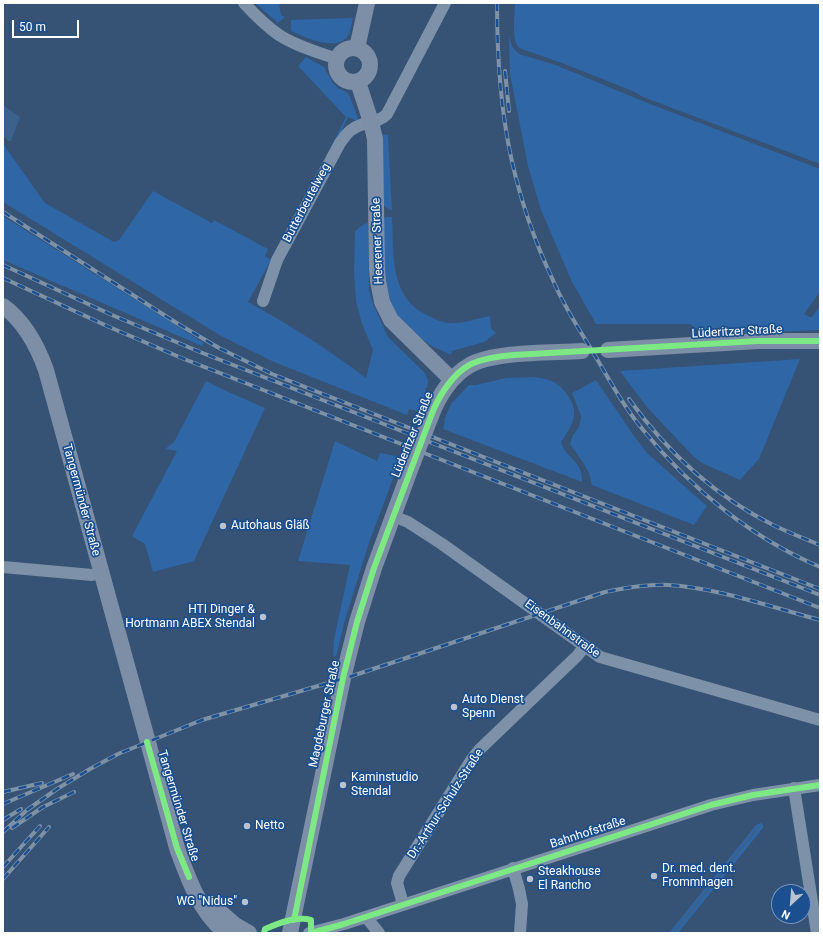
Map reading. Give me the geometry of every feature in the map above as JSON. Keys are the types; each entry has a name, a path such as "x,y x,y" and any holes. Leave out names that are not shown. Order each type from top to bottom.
{"main road":[{"path":"357,48 367,3"},
{"path":"347,48 357,48 366,53 371,67 367,76 358,82 349,82 340,77 336,68 336,59 347,48"},
{"name":"Heerener Straße","path":"358,82 375,139 378,281 382,302 391,320 452,380"},
{"name":"Tangermünder Straße","path":"3,306 23,324 35,344 46,370 177,848 204,907 226,930"},
{"name":"Lüderitzer Straße","path":"608,350 758,342 820,341"},
{"name":"Lüderitzer Straße","path":"393,516 431,416 440,397 452,380 470,365 489,358 582,351"},
{"name":"Magdeburger Straße","path":"290,933 352,639 362,603 393,516"},
{"path":"226,930 249,933"}],"street":[{"path":"244,3 264,23 278,34 293,42 336,59"},
{"path":"371,122 378,121 387,114 445,3"},
{"name":"Butterbeutelweg","path":"263,301 277,260 340,143 352,129 371,122"},
{"name":"Eisenbahnstraße","path":"393,516 408,522 448,548 540,613 596,655 611,661 820,720"},
{"path":"3,567 90,574 101,573"},
{"name":"Dr.-Arthur-Schulz-Straße","path":"402,904 397,888 399,876 472,759 480,749 577,656 585,646"},
{"name":"Bahnhofstraße","path":"309,933 333,928 402,904 711,804 753,795 820,785"},
{"path":"794,788 817,933"},
{"path":"513,868 522,904 520,933"},
{"path":"366,917 378,933"}],"shaded area":[{"path":"255,3 279,3 281,15 285,17 278,23"},
{"path":"515,3 820,3 820,164 643,97 635,92 562,63 519,48 514,34"},
{"path":"353,18 348,36 341,42 319,42 291,31 291,20"},
{"path":"509,37 513,48 519,54 556,65 640,100 820,169 820,292 804,314 812,317 820,306 820,330 706,335 690,324 596,324 572,282 541,210 528,166 510,74"},
{"path":"306,57 324,67 333,83 338,88 348,93 359,121 348,117 342,130 345,132 319,171 346,117 298,66"},
{"path":"3,105 20,117 11,141 8,141 3,135"},
{"path":"381,134 388,135 392,211 384,206"},
{"path":"3,144 45,203 114,242 119,240 153,191 212,223 214,220 268,249 265,256 271,260 248,302 308,338 366,378 373,350 362,324 356,301 354,274 355,231 364,224 368,223 369,290 373,304 388,337 425,373 428,381 427,388 425,388 426,391 418,411 409,409 407,415 274,362 221,336 3,202"},
{"path":"3,216 204,343 202,346 3,260"},
{"path":"386,217 392,217 394,259 400,286 406,297 415,307 430,317 446,323 463,322 490,316 491,328 496,333 484,342 452,351 451,355 432,346 408,330 395,315 384,286 382,220"},
{"path":"800,359 759,459 740,480 702,463 693,456 646,406 620,371"},
{"path":"533,377 547,379 554,382 566,392 569,397 573,406 574,416 569,429 561,442 566,452 580,469 582,482 443,429 444,420 451,404 469,385 476,385 506,378"},
{"path":"596,380 648,454 707,506 694,525 592,485 589,473 570,444 573,435 579,427 581,416 572,393"},
{"path":"206,381 265,408 194,561 153,572 145,544 132,536 177,451 165,449 174,442"},
{"path":"335,441 377,461 380,453 401,457 369,543 345,620 336,657 333,655 334,639 350,565 298,561"},
{"path":"761,823 763,828 678,933 669,933 756,825"}],"waterway":[{"path":"673,933 758,827"}],"railway":[{"path":"497,3 500,80 504,119 511,157 533,234 545,264 570,313 629,411 644,431 682,473 702,492 747,527 770,542 820,567"},
{"path":"505,71 509,111"},
{"path":"3,212 175,322 219,348 272,374 820,589"},
{"path":"3,265 112,315 200,352 820,595"},
{"path":"3,278 107,326 184,359 820,608"},
{"path":"629,399 676,455 713,487 753,514 775,526 820,545"},
{"path":"3,832 27,810 57,789 90,769 118,754 202,720 352,676 605,592 652,585 687,587 726,594 820,620"},
{"path":"3,804 73,774"},
{"path":"3,792 42,783"},
{"path":"12,828 43,807 74,792"},
{"path":"3,820 21,809"},
{"path":"3,867 40,826"},
{"path":"3,879 49,827"}],"cycle path":[{"path":"294,920 343,678 357,622 374,568 431,416 446,387 452,380 464,368 471,364 503,356 758,341 820,341"},
{"path":"147,742 177,848 189,877"},
{"path":"311,933 344,924 711,805 753,795 820,785"},
{"path":"264,933 265,929 282,922 299,919 311,920 311,933"}],"place":[{"name":"Autohaus Gläß","path":"223,526"},
{"name":"HTI Dinger & Hortmann ABEX Stendal","path":"263,617"},
{"name":"Auto Dienst Spenn","path":"454,707"},
{"name":"Kaminstudio Stendal","path":"343,785"},
{"name":"Netto","path":"247,826"},
{"name":"Dr. med. dent. Frommhagen","path":"654,876"},
{"name":"Steakhouse El Rancho","path":"530,879"},
{"name":"WG \"Nidus\"","path":"245,902"}]}
